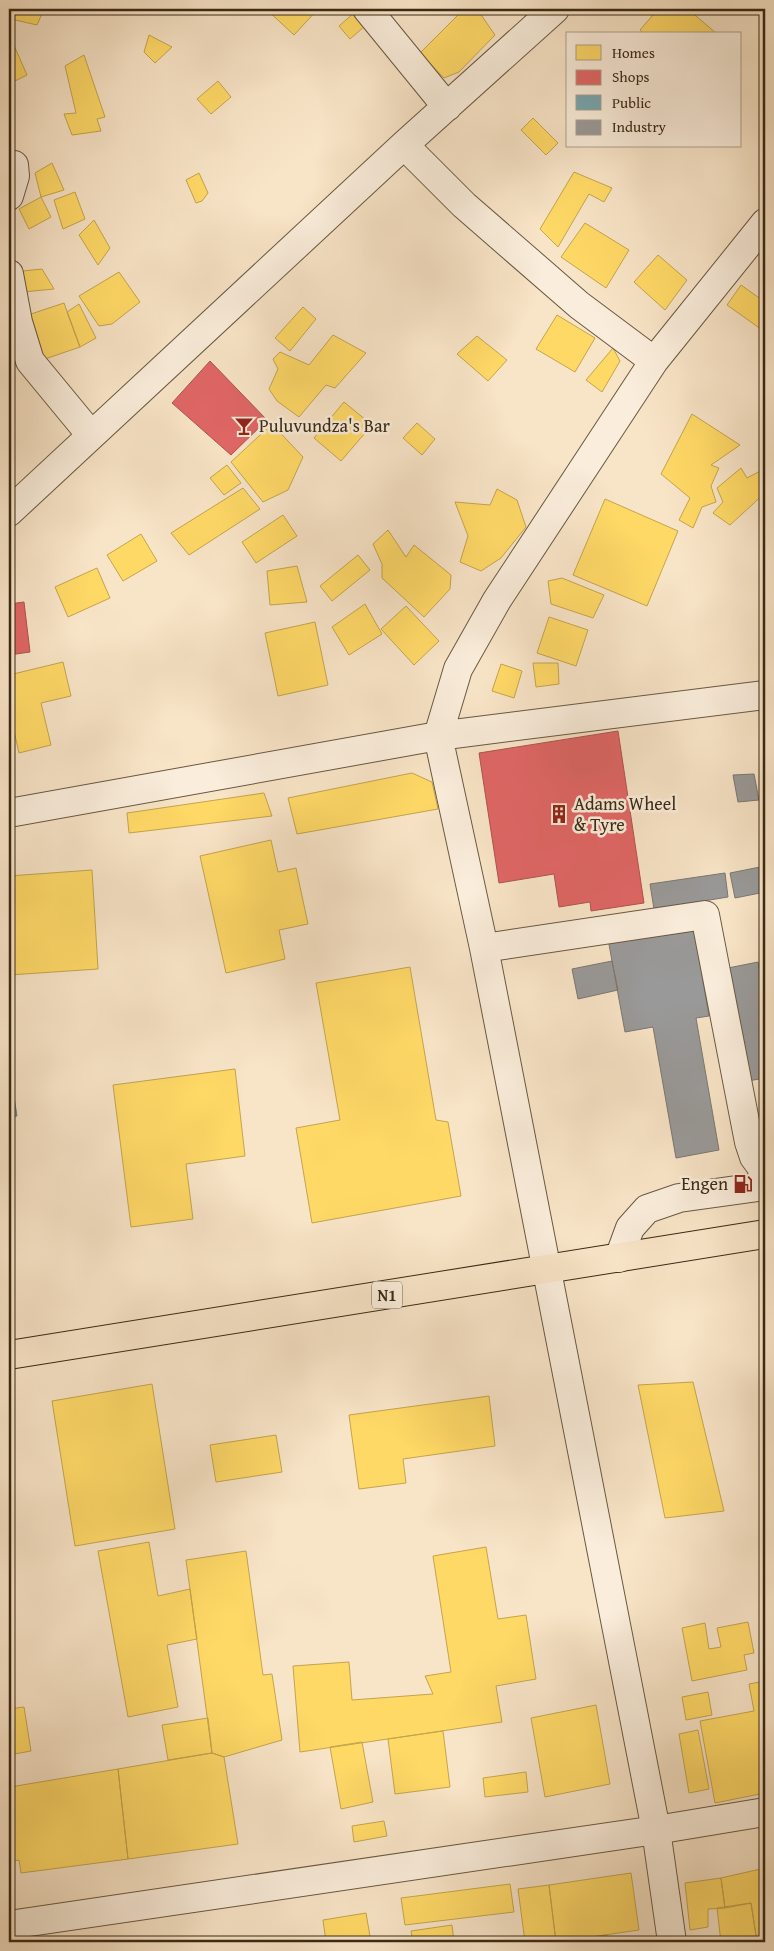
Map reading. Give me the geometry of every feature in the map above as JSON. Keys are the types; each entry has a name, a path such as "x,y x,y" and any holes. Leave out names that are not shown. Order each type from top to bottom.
{"highway":[{"name":"N1","path":"9,1355 765,1234"}],"street":[{"path":"367,9 447,107"},
{"path":"9,512 404,145 555,9"},
{"path":"404,145 464,206 579,305 654,361"},
{"path":"9,196 15,176 14,164"},
{"path":"672,1942 656,1830 484,948 438,736 458,669 497,600 654,361 765,223"},
{"path":"9,274 18,322 30,361 91,435"},
{"path":"9,813 438,736 765,695"},
{"path":"484,948 705,915 749,1142 754,1157 765,1172"},
{"path":"619,1258 630,1228 647,1209 679,1198 765,1186"},
{"path":"9,1924 656,1830 765,1812"}],"building: Homes":[{"path":"14,9 44,9 37,25 15,20 9,13 9,11"},
{"path":"266,9 315,9 317,10 294,35"},
{"path":"464,9 477,9 495,35 459,72 444,78 420,53"},
{"path":"658,9 688,9 715,32 642,32 640,30"},
{"path":"355,12 365,26 350,39 339,26"},
{"path":"9,34 27,75 9,84"},
{"path":"149,35 172,47 155,63 144,52"},
{"path":"84,55 105,117 97,119 101,131 72,135 64,114 76,113 65,66"},
{"path":"218,81 231,97 211,114 197,99"},
{"path":"533,118 558,143 546,155 521,130"},
{"path":"52,163 64,190 41,197 35,173"},
{"path":"574,172 612,188 604,202 589,194 558,247 540,229"},
{"path":"199,173 208,193 202,201 196,203 186,180"},
{"path":"75,192 85,219 63,229 54,200"},
{"path":"41,197 51,217 29,229 19,209"},
{"path":"94,220 110,248 98,265 79,235"},
{"path":"585,223 629,250 606,288 561,257"},
{"path":"658,255 687,280 665,310 634,282"},
{"path":"42,269 54,289 23,292 23,271"},
{"path":"119,272 140,302 112,324 99,326 79,296"},
{"path":"741,285 765,302 765,332 727,305"},
{"path":"64,303 80,347 45,359 25,316"},
{"path":"79,304 96,338 80,347 67,312"},
{"path":"303,307 316,319 290,351 275,338"},
{"path":"557,315 595,338 575,372 536,349"},
{"path":"333,335 366,353 335,388 326,385 299,417 277,401 269,389 278,369 273,359 280,352 309,365"},
{"path":"477,336 507,360 488,381 457,354"},
{"path":"613,348 620,361 602,392 586,380"},
{"path":"344,402 372,425 341,461 314,438"},
{"path":"692,414 740,445 711,465 719,468 711,486 716,502 702,507 693,528 679,520 690,498 661,474"},
{"path":"417,423 435,439 422,455 403,438"},
{"path":"272,424 303,457 288,490 263,502 231,462"},
{"path":"227,465 241,483 224,495 210,478"},
{"path":"741,468 747,478 764,469 765,493 730,525 713,513 723,502 717,488"},
{"path":"243,488 260,509 189,555 171,533"},
{"path":"497,489 517,500 526,527 501,558 481,571 460,562 468,536 455,502 490,505"},
{"path":"605,499 678,531 647,606 573,575"},
{"path":"283,515 297,536 256,563 242,542"},
{"path":"388,530 406,557 414,545 451,575 450,589 424,617 382,578 382,564 373,544"},
{"path":"141,534 157,561 123,581 107,555"},
{"path":"358,555 370,570 332,601 320,586"},
{"path":"297,566 307,602 270,605 267,571"},
{"path":"97,568 110,598 68,617 55,587"},
{"path":"562,578 604,595 593,618 551,604 548,581"},
{"path":"365,604 382,634 349,655 332,627"},
{"path":"406,606 439,641 414,665 381,629"},
{"path":"549,617 588,630 576,666 537,653"},
{"path":"315,622 328,685 278,696 265,633"},
{"path":"63,662 71,696 41,703 51,745 19,753 9,709 9,675"},
{"path":"533,663 558,663 559,684 536,687"},
{"path":"501,664 522,671 514,698 492,691"},
{"path":"412,773 432,782 438,809 297,834 288,798"},
{"path":"264,793 272,816 129,833 127,813"},
{"path":"271,840 278,872 296,868 308,924 279,930 285,959 226,973 200,856"},
{"path":"92,870 98,969 9,975 9,876"},
{"path":"410,967 436,1120 448,1122 461,1196 312,1223 296,1128 340,1120 316,983"},
{"path":"235,1069 245,1156 186,1164 193,1219 131,1227 113,1085"},
{"path":"693,1382 724,1511 665,1518 638,1385"},
{"path":"152,1384 175,1529 75,1546 52,1401"},
{"path":"489,1396 495,1446 403,1459 406,1483 359,1489 349,1415"},
{"path":"276,1435 282,1472 216,1482 210,1445"},
{"path":"149,1542 158,1596 190,1589 197,1639 167,1645 178,1707 128,1717 98,1551"},
{"path":"486,1547 498,1619 526,1615 536,1679 496,1686 502,1722 300,1752 293,1666 349,1662 352,1700 433,1694 425,1676 451,1672 433,1556"},
{"path":"246,1551 263,1675 272,1674 282,1740 224,1757 212,1753 186,1560"},
{"path":"748,1622 754,1653 744,1655 747,1670 692,1681 682,1628 705,1623 709,1649 721,1647 717,1628"},
{"path":"765,1681 765,1793 715,1803 700,1721 754,1711 749,1684"},
{"path":"708,1692 712,1715 686,1720 682,1697"},
{"path":"596,1705 610,1784 545,1797 531,1718"},
{"path":"24,1707 31,1751 9,1755 9,1709"},
{"path":"208,1718 212,1753 168,1760 162,1725"},
{"path":"698,1730 709,1789 689,1793 679,1734"},
{"path":"443,1731 450,1787 395,1794 388,1739"},
{"path":"362,1742 373,1802 341,1809 330,1747"},
{"path":"212,1753 224,1757 238,1844 128,1859 118,1769"},
{"path":"118,1769 128,1859 21,1873 19,1860 9,1862 9,1809 13,1809 10,1787"},
{"path":"526,1772 528,1792 485,1797 483,1778"},
{"path":"384,1821 387,1836 354,1842 352,1826"},
{"path":"765,1868 765,1942 757,1942 751,1903 725,1908 721,1878"},
{"path":"631,1873 639,1930 556,1942 549,1885"},
{"path":"721,1878 725,1908 708,1909 708,1927 690,1930 685,1883"},
{"path":"510,1884 514,1912 405,1925 401,1898"},
{"path":"549,1885 556,1942 525,1942 518,1889"},
{"path":"751,1903 757,1942 721,1942 717,1908"},
{"path":"366,1913 371,1942 326,1942 323,1920"},
{"path":"452,1925 454,1942 413,1942 411,1931"},
{"path":"607,1935 608,1942 557,1942"},
{"path":"515,1940 515,1942 476,1942 476,1941"}],"building: Shops":[{"path":"210,361 267,420 231,455 172,403"},
{"path":"24,602 30,652 9,655 9,604"},
{"name":"Adams Wheel & Tyre","path":"618,731 644,903 591,911 590,902 559,907 554,874 499,883 479,753"}],"building: Public":[{"path":"9,1065 17,1116 9,1117"}],"building: Industry":[{"path":"754,774 759,800 738,802 733,775"},
{"path":"765,866 765,892 735,898 730,873"},
{"path":"725,873 728,897 654,909 650,884"},
{"path":"693,923 709,1016 696,1018 719,1150 676,1158 653,1027 625,1032 608,939"},
{"path":"612,961 618,990 578,999 572,969"},
{"path":"758,962 765,1002 765,1078 748,1081 728,968"}],"place":[{"name":"Puluvundza's Bar","path":"244,426"},
{"name":"Adams Wheel & Tyre","path":"559,814"},
{"name":"Engen","path":"743,1184"}]}
